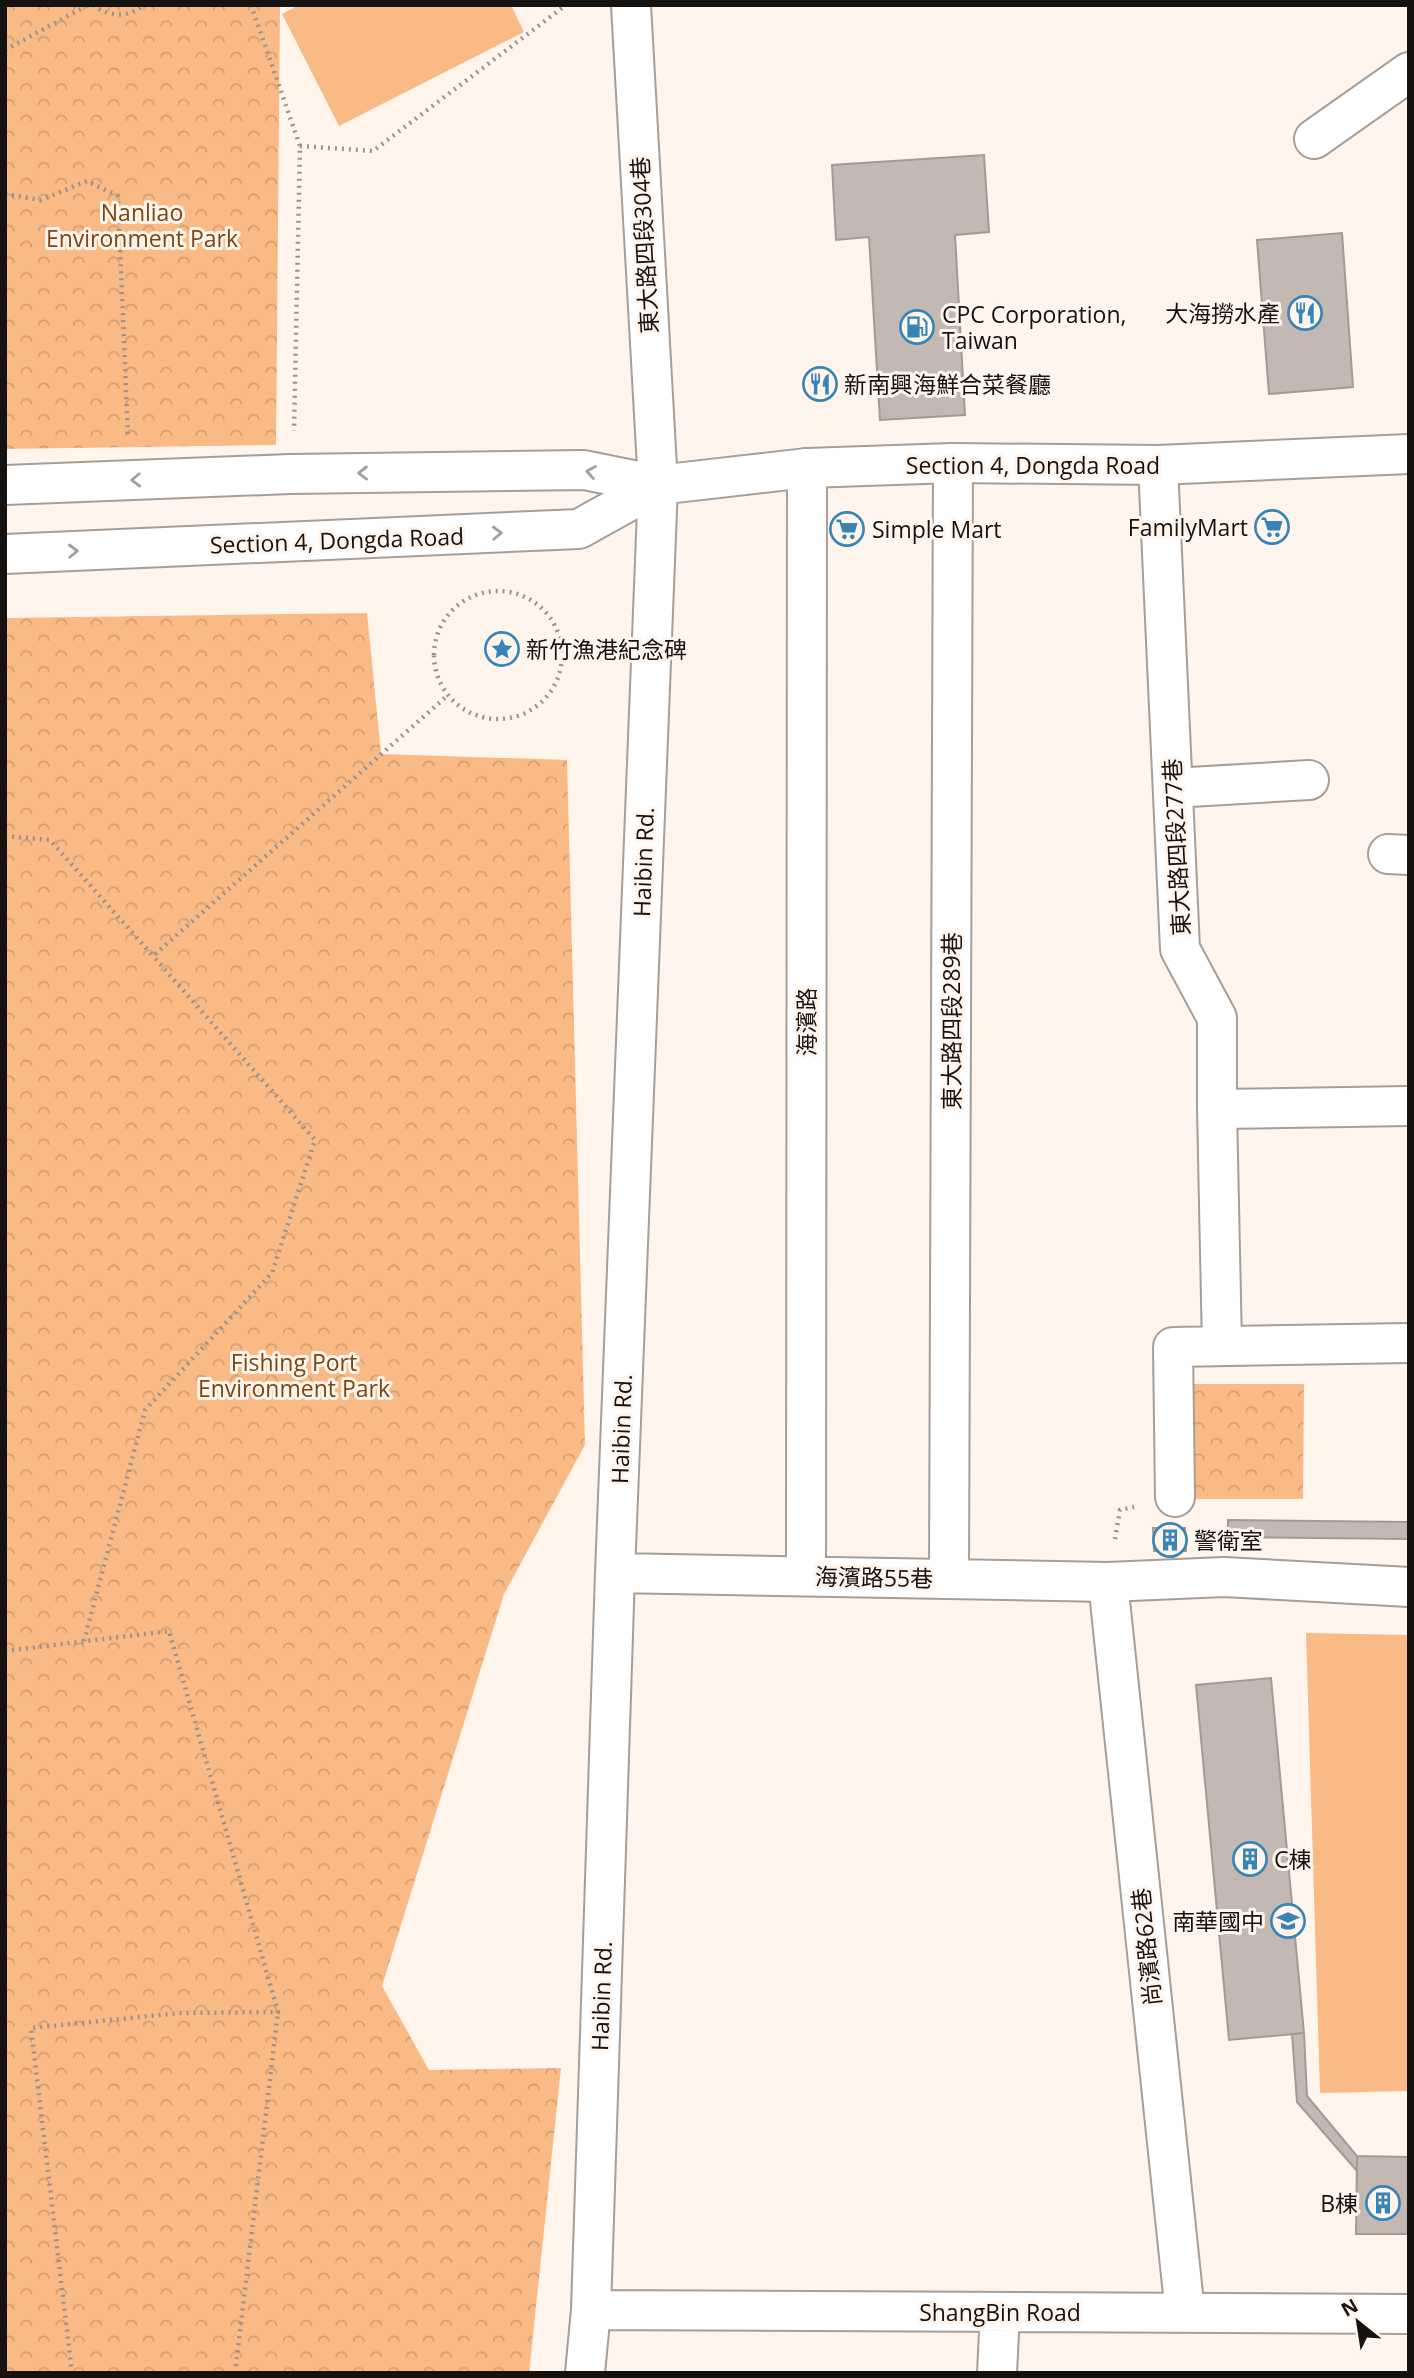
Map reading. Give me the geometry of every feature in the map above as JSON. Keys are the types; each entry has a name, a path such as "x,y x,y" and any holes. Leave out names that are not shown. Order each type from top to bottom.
{"street":[{"name":"東大路四段304巷","path":"631,5 657,485"},
{"path":"1314,139 1409,72"},
{"name":"Section 4, Dongda Road","path":"5,485 290,474 584,470 657,485 807,468 953,463 1158,465 1409,454"},
{"name":"東大路四段289巷","path":"949,1578 953,463"},
{"name":"東大路四段277巷","path":"1158,465 1180,949 1217,1018 1222,1346"},
{"name":"海濱路","path":"806,1576 807,468"},
{"name":"Section 4, Dongda Road","path":"5,554 579,529 657,485"},
{"name":"Haibin Rd.","path":"585,2373 591,2310 615,1573 657,485"},
{"path":"1173,788 1309,780"},
{"path":"1217,1109 1409,1106"},
{"path":"1175,1497 1173,1347 1409,1343"},
{"name":"海濱路55巷","path":"615,1573 1121,1581 1224,1577 1409,1587"},
{"name":"尚濱路62巷","path":"1121,1581 1185,2313"},
{"name":"ShangBin Road","path":"591,2310 1409,2314"},
{"path":"997,2373 1000,2312"}],"path":[{"path":"5,50 91,5 114,15 138,10 143,5"},
{"path":"251,5 300,146 294,444 290,474"},
{"path":"300,146 373,151 566,5"},
{"path":"5,194 41,200 86,181 118,196 128,447"},
{"path":"503,591 523,596 541,608 554,624 561,644 562,665 555,685 533,708 524,714 504,720 483,719 463,710 447,696 436,677 433,656 436,635 446,617 462,602 481,593 503,591"},
{"path":"153,956 447,696"},
{"path":"5,836 50,840 315,1140 272,1272 145,1410 84,1642"},
{"path":"1121,1581 1120,1510 1175,1497"},
{"path":"5,1651 169,1630 278,2012 234,2373"},
{"path":"72,2373 31,2028 180,2013 278,2012"}],"green space":[{"name":"Nanliao Environment Park","path":"5,5 280,5 276,445 5,449"},
{"path":"299,5 511,5 524,32 339,126 282,14"},
{"name":"Fishing Port Environment Park","path":"367,613 381,754 567,760 585,1445 504,1594 382,1986 429,2070 561,2068 529,2373 5,2373 5,618"},
{"path":"1188,1384 1304,1384 1303,1499 1187,1499"},
{"path":"1306,1633 1409,1635 1409,2091 1320,2093"}],"building":[{"name":"CPC Corporation, Taiwan","path":"984,155 989,232 955,235 965,415 880,420 869,237 836,240 832,165"},
{"name":"大海撈水產","path":"1342,233 1353,387 1269,394 1257,240"},
{"path":"1228,1520 1409,1522 1409,1539 1228,1537"},
{"name":"警衛室","path":"1153,1528 1185,1528 1186,1551 1154,1551"},
{"name":"C棟","path":"1271,1678 1304,2033 1229,2040 1196,1685"},
{"path":"1304,2033 1307,2096 1357,2156 1357,2171 1297,2102 1292,2034"},
{"name":"B棟","path":"1357,2156 1409,2157 1409,2234 1356,2234"}],"place":[{"name":"大海撈水產","path":"1305,313"},
{"name":"CPC Corporation, Taiwan","path":"917,327"},
{"name":"新南興海鮮合菜餐廳","path":"820,384"},
{"name":"FamilyMart","path":"1272,527"},
{"name":"Simple Mart","path":"847,529"},
{"name":"新竹漁港紀念碑","path":"502,649"},
{"name":"警衛室","path":"1170,1540"},
{"name":"C棟","path":"1250,1859"},
{"name":"南華國中","path":"1288,1921"},
{"name":"B棟","path":"1383,2203"}]}
